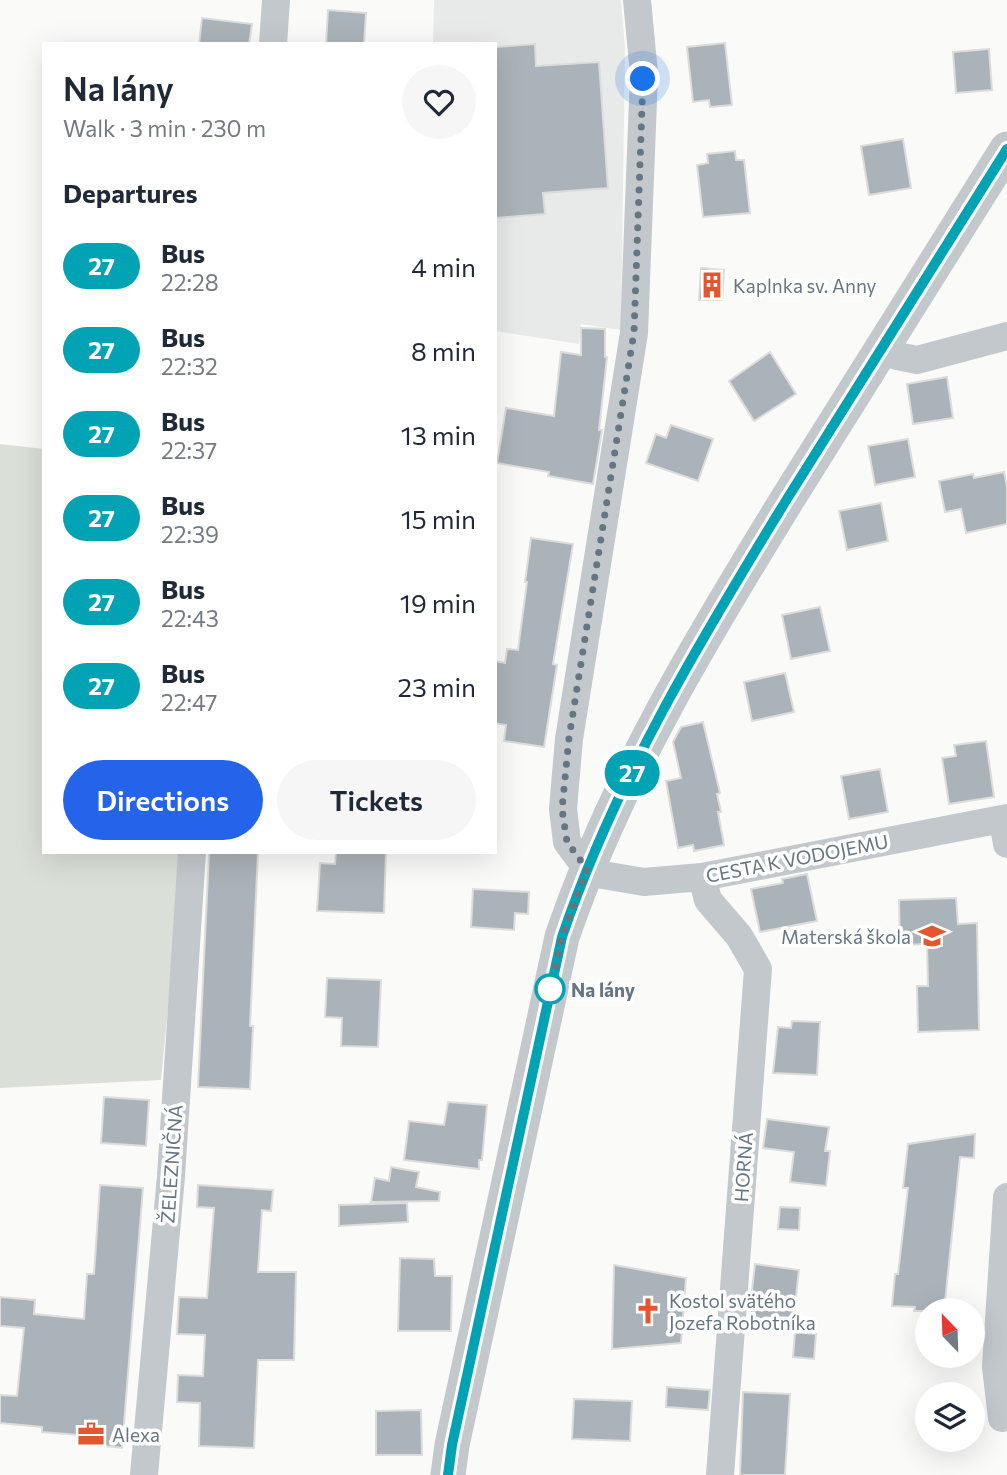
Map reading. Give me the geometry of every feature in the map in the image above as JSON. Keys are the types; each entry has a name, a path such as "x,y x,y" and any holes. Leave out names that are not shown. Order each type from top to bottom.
{"street":[{"path":"273,42 276,0"},
{"path":"587,869 567,842 562,809 569,738 634,332 644,74 637,0"},
{"path":"448,1475 452,1445 562,937 587,869 642,750 687,664 1007,149"},
{"path":"883,347 897,356 918,360 1007,336"},
{"name":"CESTA K VODOJEMU","path":"587,869 644,882 702,877 1006,827"},
{"name":"ŽELEZNIČNÁ","path":"144,1475 171,1176 192,854"},
{"name":"HORNÁ","path":"702,877 708,900 739,936 758,968 720,1475"},
{"path":"1002,1419 996,1367 1007,1197"}],"shaded area":[{"path":"434,0 621,0 625,48 621,330 581,324 579,344 497,331 497,42 433,42"},
{"path":"0,444 42,449 42,854 183,854 161,1080 0,1088"}],"building":[{"path":"328,10 366,13 364,42 326,42"},
{"path":"202,18 252,24 249,42 199,42"},
{"path":"725,43 732,105 710,107 709,100 693,102 687,47"},
{"path":"535,44 536,66 599,62 608,188 543,193 545,214 497,218 497,47"},
{"path":"989,49 992,90 956,93 953,52"},
{"path":"903,139 911,188 869,195 861,146"},
{"path":"735,151 736,160 744,160 750,213 703,217 697,165 708,163 707,154"},
{"name":"Kaplnka sv. Anny","path":"701,268 724,270 722,300 699,300"},
{"path":"581,328 605,329 607,357 599,430 602,430 593,484 548,476 549,472 497,463 506,408 554,416 561,352 581,355"},
{"path":"770,352 796,394 754,421 729,381"},
{"path":"947,377 953,418 913,424 907,384"},
{"path":"671,425 713,439 698,481 646,463 656,434 666,438"},
{"path":"908,439 915,477 875,485 868,446"},
{"path":"1004,472 1007,487 1007,524 966,533 961,509 945,512 939,481 973,474 974,478"},
{"path":"881,503 888,541 847,550 839,511"},
{"path":"531,538 573,544 553,664 557,665 544,747 504,741 506,725 497,723 497,661 505,663 507,649 518,650"},
{"path":"820,607 830,651 791,659 782,615"},
{"path":"785,673 794,712 752,721 744,682"},
{"path":"703,722 720,793 717,794 721,812 718,812 724,845 694,851 693,845 678,848 666,781 681,778 673,742 681,727"},
{"path":"986,741 994,797 949,804 942,758 956,756 954,745"},
{"path":"880,769 888,812 849,819 841,776"},
{"path":"209,854 258,854 250,1026 253,1026 250,1089 198,1087"},
{"path":"336,854 386,854 384,913 317,911 320,863 335,864"},
{"path":"807,874 817,921 760,932 751,889 783,883 782,879"},
{"path":"473,889 529,892 528,914 515,913 514,930 471,927"},
{"path":"956,898 958,924 977,923 979,1030 918,1032 917,986 928,986 927,944 900,945 899,900"},
{"path":"327,978 381,980 378,1047 341,1046 342,1018 325,1017"},
{"path":"792,1021 820,1022 817,1075 773,1073 778,1027 791,1028"},
{"path":"104,1097 149,1100 146,1146 101,1143"},
{"path":"448,1102 487,1105 479,1169 404,1160 409,1121 444,1125"},
{"path":"767,1119 829,1127 825,1151 830,1151 826,1186 790,1182 794,1152 763,1148"},
{"path":"975,1134 974,1158 960,1157 945,1298 915,1298 915,1307 892,1306 908,1188 903,1188 908,1144"},
{"path":"391,1167 419,1172 416,1187 440,1192 439,1201 371,1202 375,1178 389,1181"},
{"path":"100,1185 143,1188 122,1448 77,1443 78,1435 42,1432 42,1427 0,1423 0,1395 17,1396 24,1328 0,1326 0,1297 35,1300 34,1314 84,1319 87,1274 94,1274"},
{"path":"198,1185 273,1190 271,1211 262,1210 258,1272 296,1272 294,1360 258,1360 254,1448 199,1446 200,1403 177,1402 178,1375 203,1376 205,1335 177,1334 179,1297 207,1298 214,1208 197,1207"},
{"path":"407,1203 408,1222 339,1226 339,1205"},
{"path":"780,1207 800,1208 799,1230 778,1229"},
{"path":"400,1258 434,1259 435,1276 452,1276 451,1331 398,1331"},
{"path":"755,1264 799,1270 792,1331 748,1326"},
{"name":"Kostol svätého Jozefa Robotníka","path":"614,1265 686,1278 681,1343 612,1349"},
{"path":"795,1332 816,1334 814,1359 793,1357"},
{"path":"667,1387 710,1390 708,1410 666,1407"},
{"path":"743,1392 790,1394 785,1475 740,1475"},
{"path":"574,1399 632,1401 630,1441 572,1439"},
{"path":"421,1410 422,1455 376,1455 376,1411"}],"bus line":[{"name":"27","path":"448,1475 452,1445 562,937 578,889 642,750 687,664 1007,149"}],"place":[{"name":"Kaplnka sv. Anny","path":"712,285"},
{"name":"Materská škola","path":"932,936"},
{"name":"Na lány","path":"550,989"},
{"name":"Kostol svätého Jozefa Robotníka","path":"648,1311"},
{"name":"Alexa","path":"91,1434"}],"route":[{"path":"550,989 549,996 562,937 587,869 567,842 562,809 569,738 634,332 643,79"}]}
